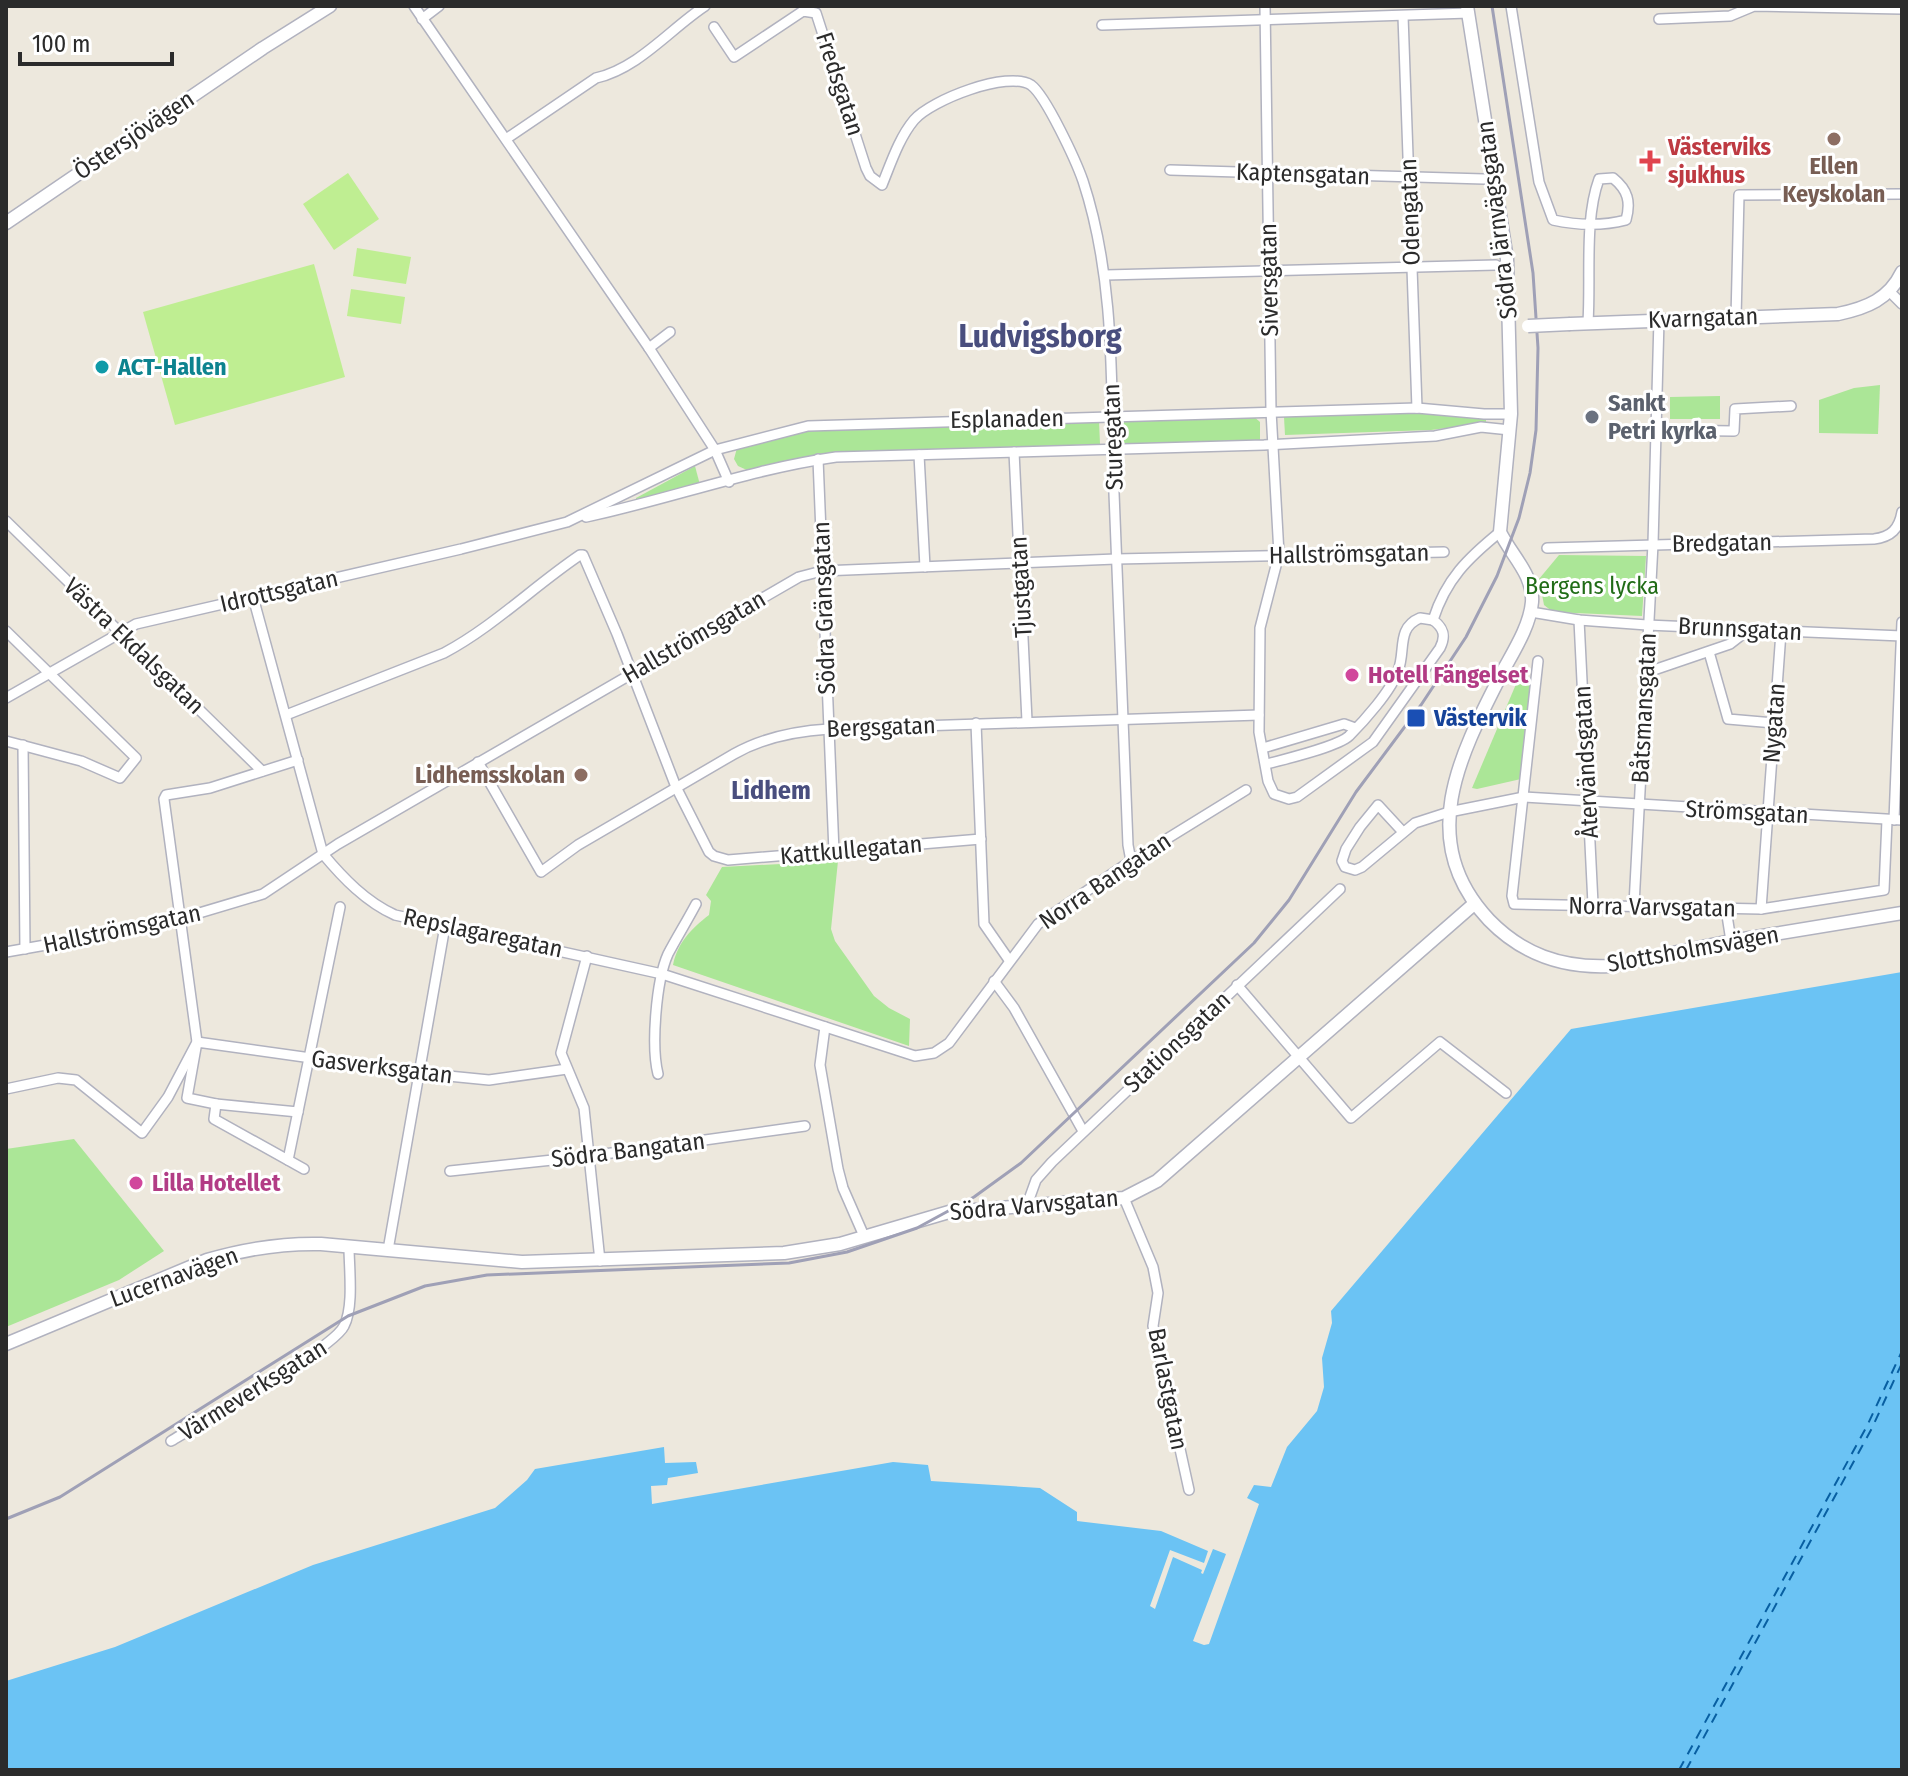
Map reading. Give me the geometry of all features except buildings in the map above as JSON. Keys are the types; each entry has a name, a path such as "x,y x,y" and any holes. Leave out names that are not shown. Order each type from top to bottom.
{"street":[{"name":"Östersjövägen","path":"263,48 314,6"},
{"name":"Östersjövägen","path":"6,223 330,6"},
{"path":"414,6 649,348 715,450 729,482"},
{"path":"422,19 439,6"},
{"path":"506,139 596,78 611,75 635,61 705,6"},
{"name":"Siversgatan","path":"1265,6 1271,411 1279,554 1260,628 1259,715 1270,789 1279,797 1297,797 1373,742 1440,648 1444,633 1433,620"},
{"path":"1511,6 1539,182 1553,220 1591,223 1612,224 1626,220 1630,205 1623,187 1613,178 1599,179 1594,193 1591,223 1588,322"},
{"path":"1659,19 1730,16 1754,6 1902,9"},
{"path":"1102,25 1403,16 1468,10"},
{"name":"Södra Järnvägsgatan","path":"1468,10 1507,259 1511,414 1500,532"},
{"name":"Fredsgatan","path":"714,27 734,57 803,11 816,13 866,168 870,176 882,185"},
{"name":"Odengatan","path":"1403,16 1417,408"},
{"name":"Sturegatan","path":"882,185 905,133 921,112 947,98 1001,81 1023,82 1039,94 1081,175 1106,275 1131,861"},
{"name":"Kaptensgatan","path":"1170,170 1484,179"},
{"path":"1736,318 1739,195 1902,192"},
{"path":"1106,275 1496,265"},
{"path":"1902,272 1890,292 1902,304"},
{"name":"Kvarngatan","path":"1510,327 1838,314 1866,307 1890,292"},
{"name":"Båtsmansgatan","path":"1634,905 1653,544 1659,319"},
{"path":"649,348 670,332"},
{"path":"1656,430 1734,431 1735,409 1791,406"},
{"name":"Esplanaden","path":"569,521 715,450 791,429 828,424 1417,408 1511,414"},
{"name":"Esplanaden","path":"569,521 648,504 818,459 1274,444 1435,436 1481,427 1510,430"},
{"name":"Tjustgatan","path":"1014,452 1027,721"},
{"path":"919,455 925,567"},
{"name":"Södra Gränsgatan","path":"818,459 834,852"},
{"path":"1898,533 1902,512"},
{"name":"Västra Ekdalsgatan","path":"6,521 262,771"},
{"name":"Idrottsgatan","path":"6,698 119,633 156,618 569,521"},
{"path":"1267,764 1348,737 1396,677 1407,625 1420,618 1433,620 1439,600 1459,568 1500,532 1529,580 1531,612"},
{"name":"Bredgatan","path":"1547,548 1874,539 1898,533"},
{"name":"Hallströmsgatan","path":"6,952 179,919 263,894 323,854 478,762 799,577 822,571 1116,559 1444,552"},
{"path":"286,715 444,653 467,641 580,555 586,557 676,787"},
{"name":"Repslagaregatan","path":"253,597 323,854 346,880 386,911 662,974 825,1027"},
{"name":"Brunnsgatan","path":"1531,612 1579,620 1647,625 1902,636"},
{"name":"Slottsholmsvägen","path":"1531,612 1461,756 1449,812 1451,848 1458,872 1474,904 1515,943 1551,961 1609,966 1731,941 1902,913"},
{"name":"Återvändsgatan","path":"1579,620 1593,904"},
{"path":"1894,820 1902,622"},
{"path":"1645,673 1730,644 1748,630"},
{"path":"6,631 136,758 120,778 81,761 6,741"},
{"name":"Nygatan","path":"1761,909 1781,632"},
{"path":"1709,652 1728,719 1774,723"},
{"path":"1524,797 1538,661"},
{"name":"Bergsgatan","path":"478,762 541,872 578,845 749,745 788,733 1027,721 1259,715"},
{"path":"976,723 984,924 1009,960"},
{"path":"1263,748 1344,724 1355,728"},
{"path":"23,745 25,949"},
{"path":"298,760 210,788 166,795 163,803 197,1042 187,1098 298,1112"},
{"name":"Kattkullegatan","path":"676,787 709,852 721,859 981,839"},
{"name":"Norra Bangatan","path":"825,1027 915,1056 934,1053 949,1043 1038,924 1131,861 1246,790"},
{"name":"Strömsgatan","path":"1449,812 1524,797 1894,820"},
{"name":"Norra Varvsgatan","path":"1524,797 1512,896 1514,904 1761,909 1884,890 1894,820"},
{"path":"1402,831 1378,805 1346,849 1342,861 1345,867 1355,870 1362,867 1402,831 1415,823 1449,812"},
{"name":"Stationsgatan","path":"1027,1205 1042,1172 1340,889"},
{"path":"658,1074 653,1054 662,974 668,956 696,904"},
{"name":"Södra Varvsgatan","path":"349,1247 522,1262 784,1253 840,1244 936,1214 1124,1198 1157,1181 1474,904"},
{"path":"288,1160 340,907"},
{"path":"1726,909 1731,941"},
{"path":"388,1250 445,926"},
{"path":"587,956 561,1053 584,1108 600,1261"},
{"path":"994,981 1014,1008 1083,1131"},
{"path":"1237,985 1351,1118 1440,1042 1506,1093"},
{"path":"825,1027 820,1065 838,1169 864,1236"},
{"path":"6,1089 58,1078 76,1080 142,1133 168,1097 197,1042"},
{"name":"Gasverksgatan","path":"197,1042 489,1080 567,1069"},
{"path":"216,1104 214,1119 304,1169"},
{"name":"Södra Bangatan","path":"450,1171 590,1156 805,1126"},
{"name":"Barlastgatan","path":"1124,1198 1153,1267 1158,1293 1153,1326 1189,1490"},
{"name":"Lucernavägen","path":"6,1344 207,1260 289,1243 349,1247"},
{"name":"Värmeverksgatan","path":"171,1441 341,1332 348,1316 349,1247"}],"green space":[{"path":"348,173 379,219 334,250 303,204"},
{"path":"357,248 411,257 406,284 353,276"},
{"path":"314,264 345,377 175,425 143,312"},
{"path":"351,289 405,297 401,324 347,316"},
{"path":"1880,385 1878,434 1819,433 1819,400 1854,388"},
{"path":"1720,396 1720,419 1670,419 1670,397"},
{"path":"1433,413 1486,419 1486,423 1431,430 1285,435 1284,417"},
{"path":"1252,415 1260,422 1260,440 1124,444 1119,439 1121,421"},
{"path":"1099,420 1100,444 822,454 749,471 738,466 734,459 737,448 824,428"},
{"path":"695,466 700,485 636,500 636,498"},
{"name":"Bergens lycka","path":"1559,555 1646,556 1642,616 1553,612 1544,605 1539,579"},
{"path":"1522,670 1532,681 1521,779 1472,788"},
{"path":"838,861 831,929 835,941 874,996 910,1019 909,1046 673,965 686,937 709,915 711,901 706,895 722,867"},
{"path":"74,1139 164,1251 119,1280 6,1327 6,1149"}],"water":[{"path":"1902,972 1902,1770 6,1770 6,1681 115,1647 313,1565 495,1508 535,1469 664,1447 665,1463 696,1462 698,1473 668,1478 667,1485 651,1486 652,1504 893,1462 928,1465 931,1481 1040,1488 1077,1512 1077,1521 1161,1531 1208,1551 1204,1563 1170,1550 1150,1606 1155,1609 1173,1557 1202,1570 1203,1574 1213,1549 1226,1554 1193,1641 1209,1644 1259,1504 1247,1498 1254,1485 1271,1487 1287,1447 1317,1411 1324,1387 1322,1358 1332,1323 1331,1311 1571,1029"}],"ferry route":[{"path":"1679,1770 1867,1426 1902,1351"},
{"path":"1686,1770 1872,1428 1902,1363"}],"railway":[{"path":"6,1519 60,1497 348,1316 425,1286 487,1275 789,1263 847,1252 917,1228 974,1197 1021,1163 1254,943 1289,900 1356,792 1421,705 1466,637 1497,576 1519,518 1536,430 1538,348 1533,273 1492,6"}],"place":[{"name":"Ellen Keyskolan","path":"1834,139"},
{"name":"Västerviks sjukhus","path":"1650,161"},
{"name":"ACT-Hallen","path":"102,367"},
{"name":"Sankt Petri kyrka","path":"1592,417"},
{"name":"Hotell Fängelset","path":"1352,675"},
{"name":"Västervik","path":"1416,718"},
{"name":"Lidhemsskolan","path":"581,775"},
{"name":"Lilla Hotellet","path":"136,1183"}],"district":[{"name":"Ludvigsborg","path":"1040,336"},
{"name":"Lidhem","path":"771,790"}]}
